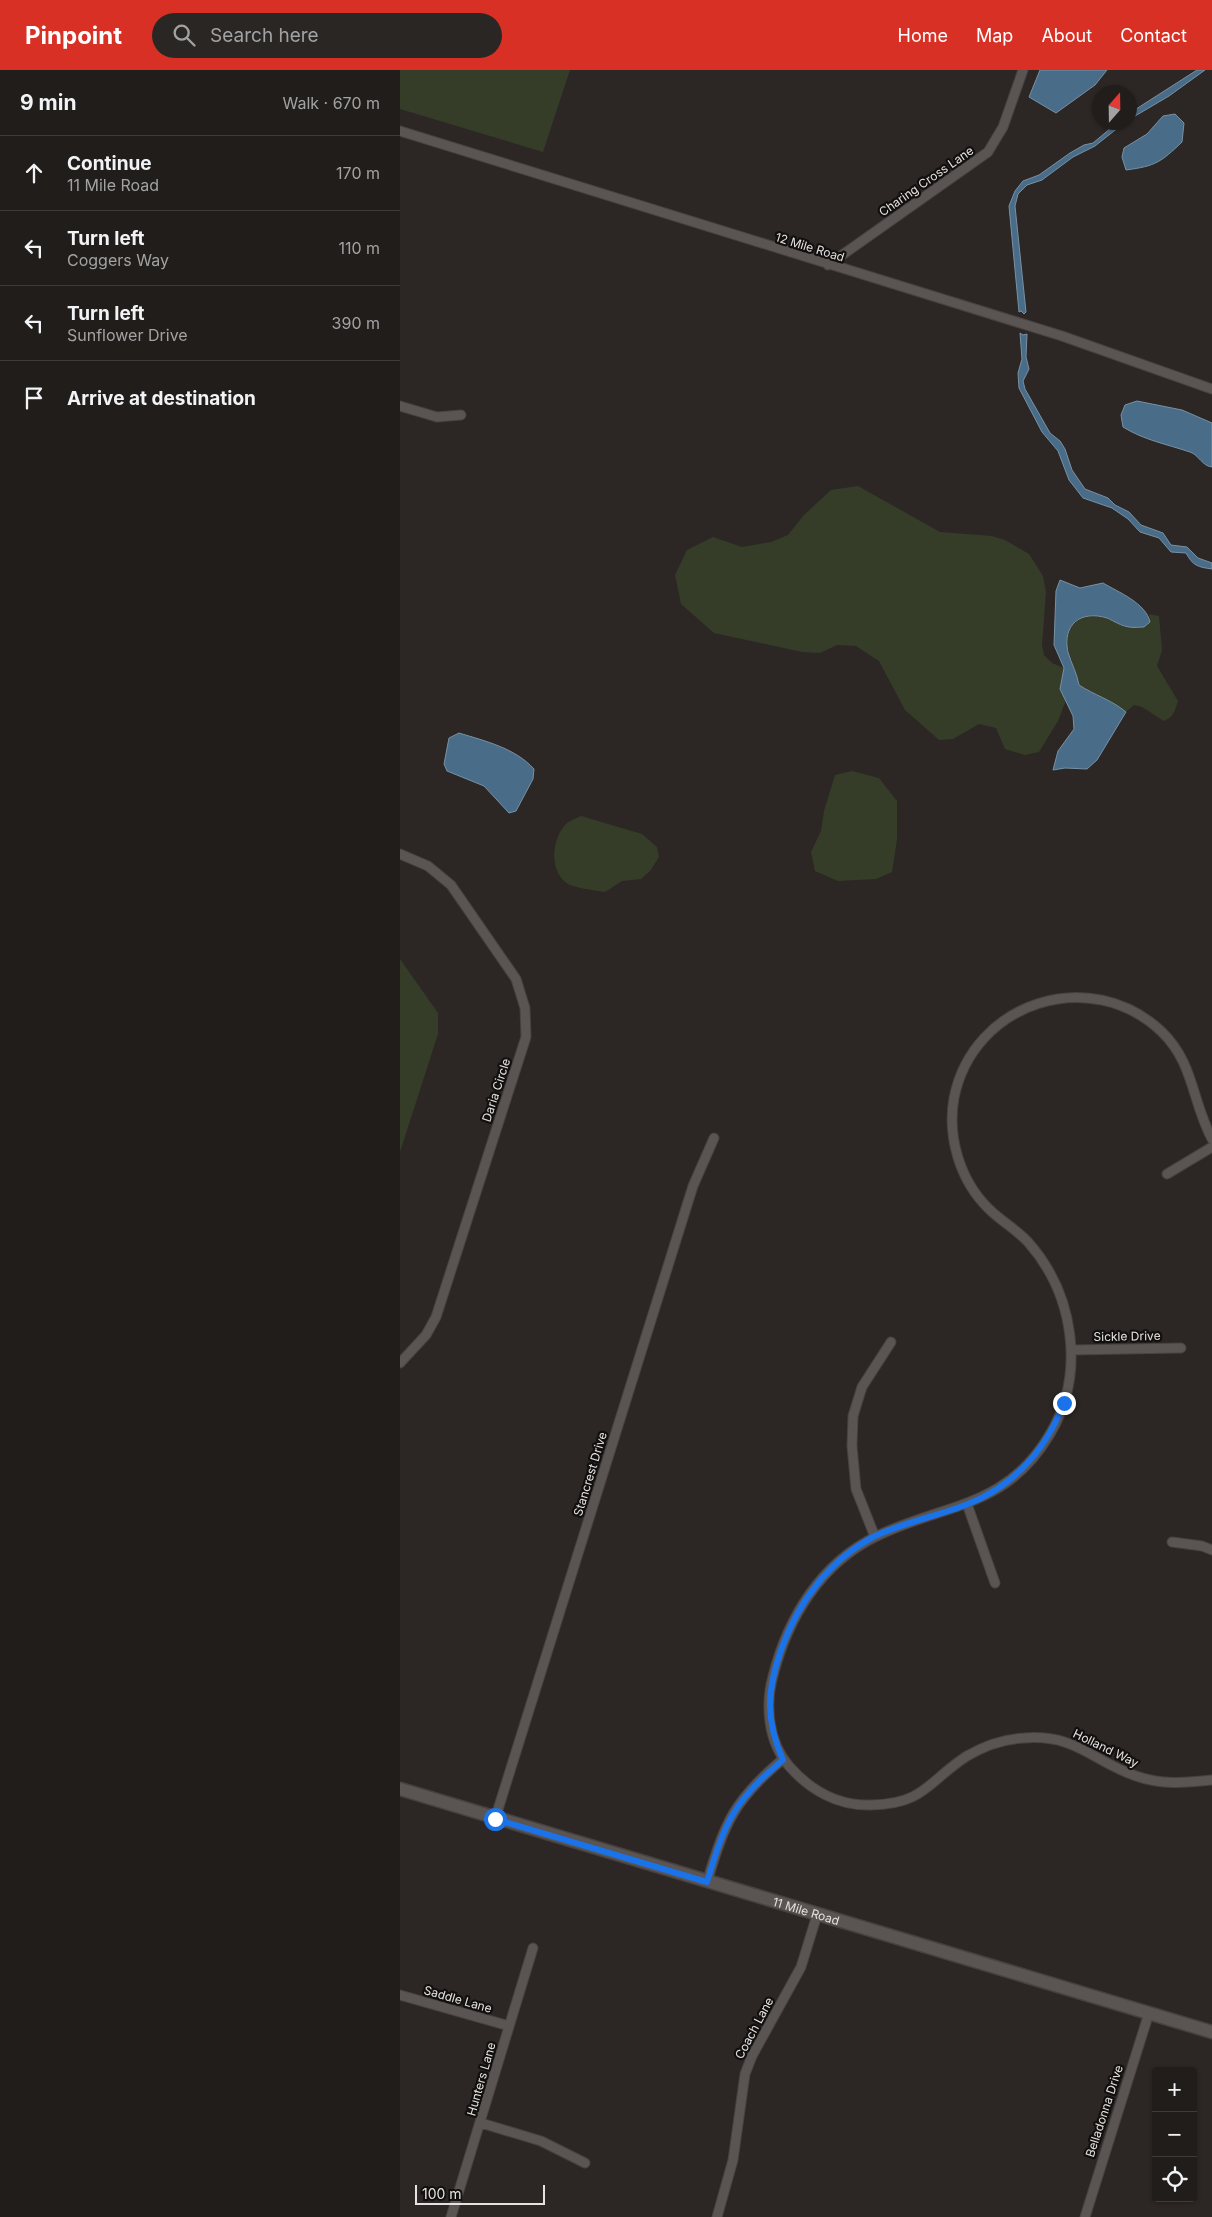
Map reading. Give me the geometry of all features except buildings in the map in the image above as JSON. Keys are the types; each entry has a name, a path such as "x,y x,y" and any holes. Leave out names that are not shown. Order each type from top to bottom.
{"street":[{"name":"Charing Cross Lane","path":"828,265 988,152 1003,127 1023,70"},
{"name":"12 Mile Road","path":"400,131 1062,336 1212,389"},
{"path":"400,406 437,417 461,415"},
{"name":"Daria Circle","path":"400,854 428,866 451,885 500,954 516,979 525,1008 526,1037 436,1317 426,1335 400,1363"},
{"path":"707,1882 723,1834 735,1807 757,1781 783,1760 775,1740 769,1704 772,1680 787,1634 805,1599 825,1574 839,1561 875,1536 967,1504 997,1490 1027,1465 1049,1436 1060,1412 1068,1387 1072,1350 1060,1294 1041,1259 1026,1240 989,1209 977,1195 960,1166 952,1132 952,1112 959,1080 974,1051 995,1027 1013,1014 1035,1004 1054,999 1078,997 1119,1005 1151,1023 1174,1045 1188,1070 1199,1112 1212,1139"},
{"name":"Stancrest Drive","path":"495,1819 693,1186 714,1138"},
{"path":"1167,1174 1212,1147"},
{"path":"875,1536 856,1489 852,1446 853,1416 862,1387 891,1342"},
{"name":"Sickle Drive","path":"1072,1350 1181,1348"},
{"path":"967,1504 995,1583"},
{"path":"1172,1542 1202,1546 1212,1550"},
{"name":"Holland Way","path":"783,1760 807,1783 829,1797 850,1804 867,1806 902,1802 916,1796 930,1788 971,1754 1001,1742 1020,1738 1068,1742 1119,1769 1152,1781 1168,1784 1212,1780"},
{"name":"11 Mile Road","path":"400,1790 1212,2032"},
{"name":"Coach Lane","path":"717,2217 733,2160 745,2074 752,2056 801,1967 817,1915"},
{"name":"Hunters Lane","path":"451,2217 533,1948"},
{"name":"Saddle Lane","path":"400,1995 509,2026"},
{"name":"Belladonna Drive","path":"1084,2217 1149,2014"},
{"path":"481,2123 541,2141 585,2163"}],"green space":[{"path":"400,70 570,70 543,152 400,109"},
{"path":"858,486 940,532 992,536 1005,540 1029,554 1043,576 1046,592 1042,645 1044,655 1052,663 1064,668 1060,689 1066,700 1058,721 1039,752 1025,755 1005,749 996,728 979,724 953,739 939,740 905,710 879,661 856,646 837,645 820,653 802,652 714,633 681,604 675,575 687,550 713,537 742,547 771,542 788,535 804,515 831,490"},
{"path":"1149,614 1159,616 1162,650 1157,666 1178,701 1172,715 1164,721 1142,707 1134,705 1126,712 1079,685 1070,656 1068,642 1068,634 1071,627 1081,618 1097,616 1130,627 1150,622"},
{"path":"852,771 879,778 897,801 897,839 892,872 876,879 838,881 815,871 811,852 821,831 824,811 835,775"},
{"path":"581,816 642,834 657,847 659,857 650,871 641,879 622,881 605,892 570,885 563,880 555,865 555,846 558,837 567,823"},
{"path":"400,959 438,1013 438,1034 400,1152"}],"water":[{"path":"1040,70 1107,70 1095,85 1092,85 1092,87 1056,113 1029,97"},
{"path":"1197,70 1205,70 1169,96 1137,115 1137,109"},
{"path":"1175,114 1184,123 1182,142 1169,154 1151,165 1126,170 1122,157 1124,148 1147,134 1163,116"},
{"path":"1109,130 1115,130 1095,146 1073,157 1042,180 1027,185 1018,194 1015,206 1026,312 1024,314 1021,311 1019,312 1009,206 1015,191 1023,181 1039,175 1084,145 1093,143"},
{"path":"1020,333 1023,335 1027,334 1026,357 1029,369 1023,381 1025,389 1050,433 1060,441 1065,449 1072,470 1085,489 1108,498 1115,505 1129,512 1141,525 1163,533 1171,545 1187,547 1198,558 1212,563 1212,569 1196,565 1186,553 1171,552 1159,538 1140,532 1128,519 1112,508 1083,498 1069,480 1058,451 1042,432 1019,388 1018,373 1022,359"},
{"path":"1137,401 1182,410 1212,423 1212,467 1206,465 1190,452 1147,439 1123,427 1121,415 1125,405"},
{"path":"1060,580 1080,588 1103,583 1137,604 1143,609 1150,622 1144,627 1131,627 1120,625 1107,618 1089,616 1076,622 1068,634 1068,652 1079,685 1126,712 1097,760 1087,769 1065,768 1053,770 1058,751 1074,729 1073,716 1060,689 1064,668 1054,645 1056,591"},
{"path":"459,733 509,750 534,769 533,779 516,811 509,813 484,786 447,771 444,764 449,738"}],"route":[{"path":"495,1819 707,1882 723,1834 735,1807 757,1781 783,1760 770,1720 770,1688 779,1654 805,1599 825,1574 839,1561 875,1536 967,1504 997,1490 1027,1465 1039,1450 1057,1421 1064,1403"}]}
